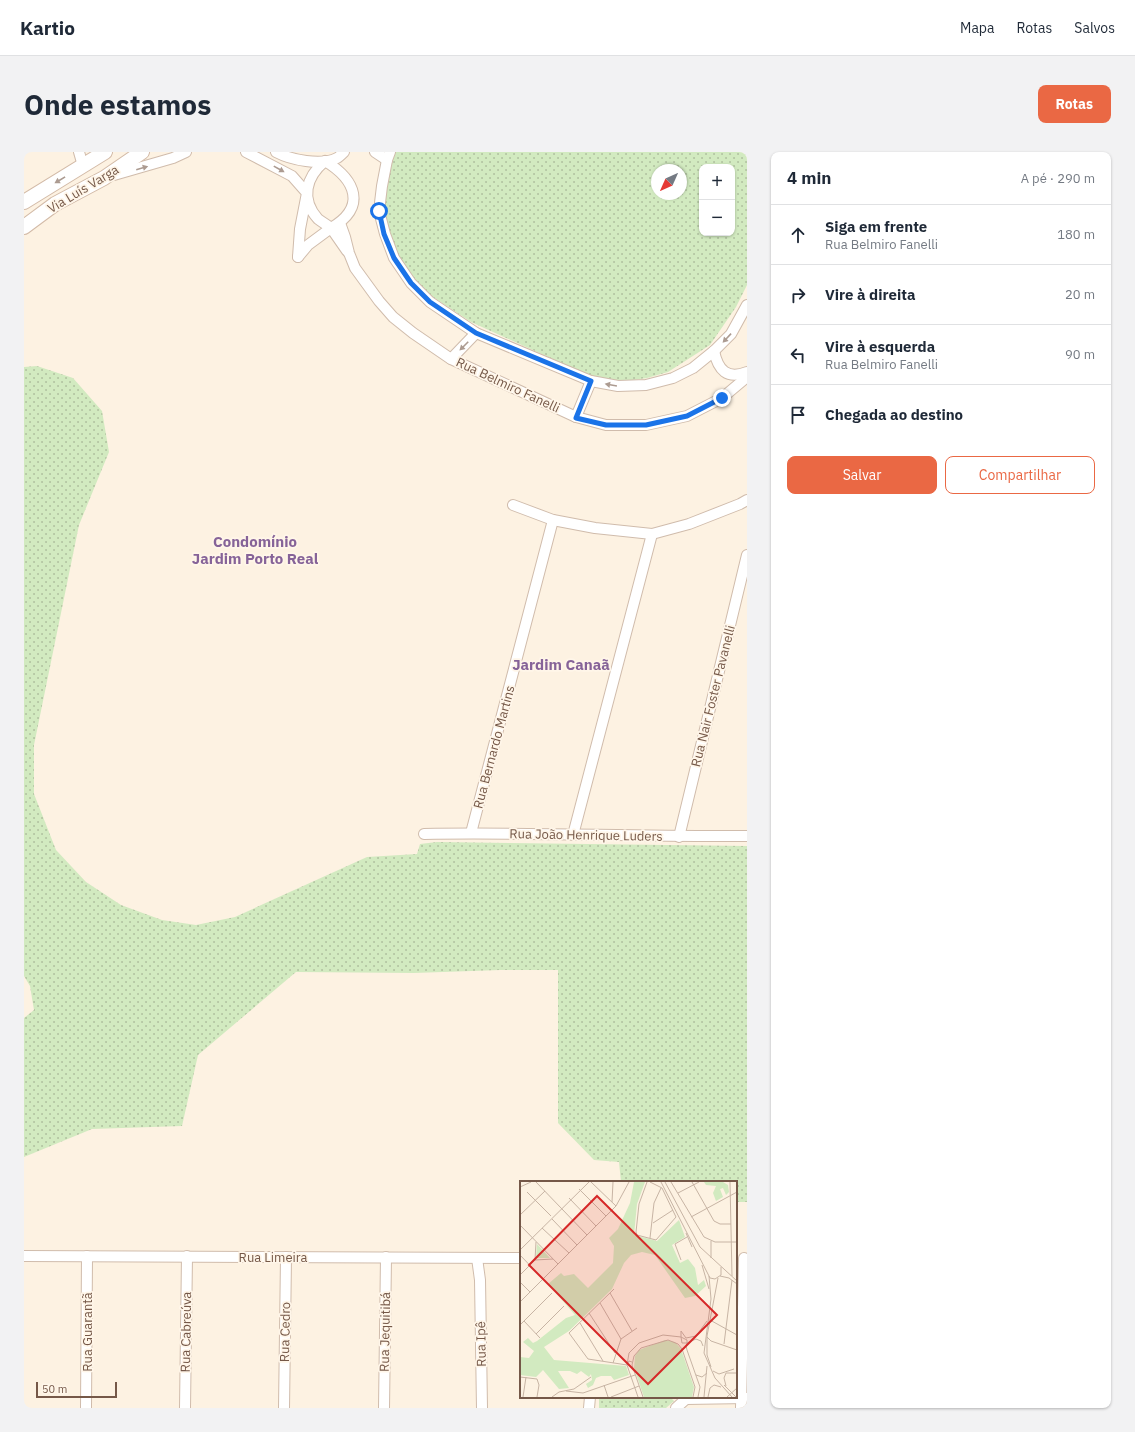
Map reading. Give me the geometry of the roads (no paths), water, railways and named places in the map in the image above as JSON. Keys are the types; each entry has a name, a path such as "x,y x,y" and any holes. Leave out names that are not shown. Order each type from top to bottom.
{"main road":[{"name":"Via Luís Varga","path":"24,202 105,152"},
{"name":"Via Luís Varga","path":"24,227 55,204 104,178 142,152"}],"street":[{"path":"78,152 83,166"},
{"path":"104,178 174,158 186,152"},
{"path":"246,152 292,176 307,193 311,208 318,219 331,228"},
{"path":"276,152 296,160 325,161 337,158 344,152"},
{"path":"375,152 388,156 379,211 384,234 394,258 411,283 430,302 476,333 591,381 618,386 646,385 673,378 694,368 731,334 747,305"},
{"path":"325,161 347,178 353,191 353,204 348,214 340,223 308,245 298,257 300,228 310,179 316,169 325,161"},
{"name":"Rua Belmiro Fanelli","path":"340,223 345,237 348,253"},
{"name":"Rua Belmiro Fanelli","path":"331,228 348,253 362,279 379,301 393,317 413,333 451,359 576,418 606,425 646,425 687,416 722,398 747,377"},
{"path":"451,359 476,333"},
{"path":"714,351 717,363 722,370 730,374 739,375 747,372"},
{"path":"576,418 591,381"},
{"path":"513,505 553,520 595,528 652,534 689,524 747,500"},
{"name":"Rua Bernardo Martins","path":"471,833 553,520"},
{"path":"573,835 652,534"},
{"name":"Rua Nair Foster Pavanelli","path":"679,837 747,555"},
{"name":"Rua João Henrique Luders","path":"424,834 471,833 679,837 747,836"},
{"name":"Rua Limeira","path":"24,1256 520,1258"},
{"name":"Rua Guarantã","path":"86,1408 87,1256"},
{"name":"Rua Cabreúva","path":"185,1408 187,1256"},
{"name":"Rua Cedro","path":"284,1408 286,1257"},
{"name":"Rua Jequitibá","path":"384,1408 386,1257"},
{"name":"Rua Ipê","path":"482,1258 480,1280 482,1408"},
{"path":"676,1408 685,1398 743,1402 742,1258"},
{"path":"589,1408 590,1398"}],"district":[{"name":"Condomínio Jardim Porto Real","path":"255,550"},
{"name":"Jardim Canaã","path":"561,664"}]}
